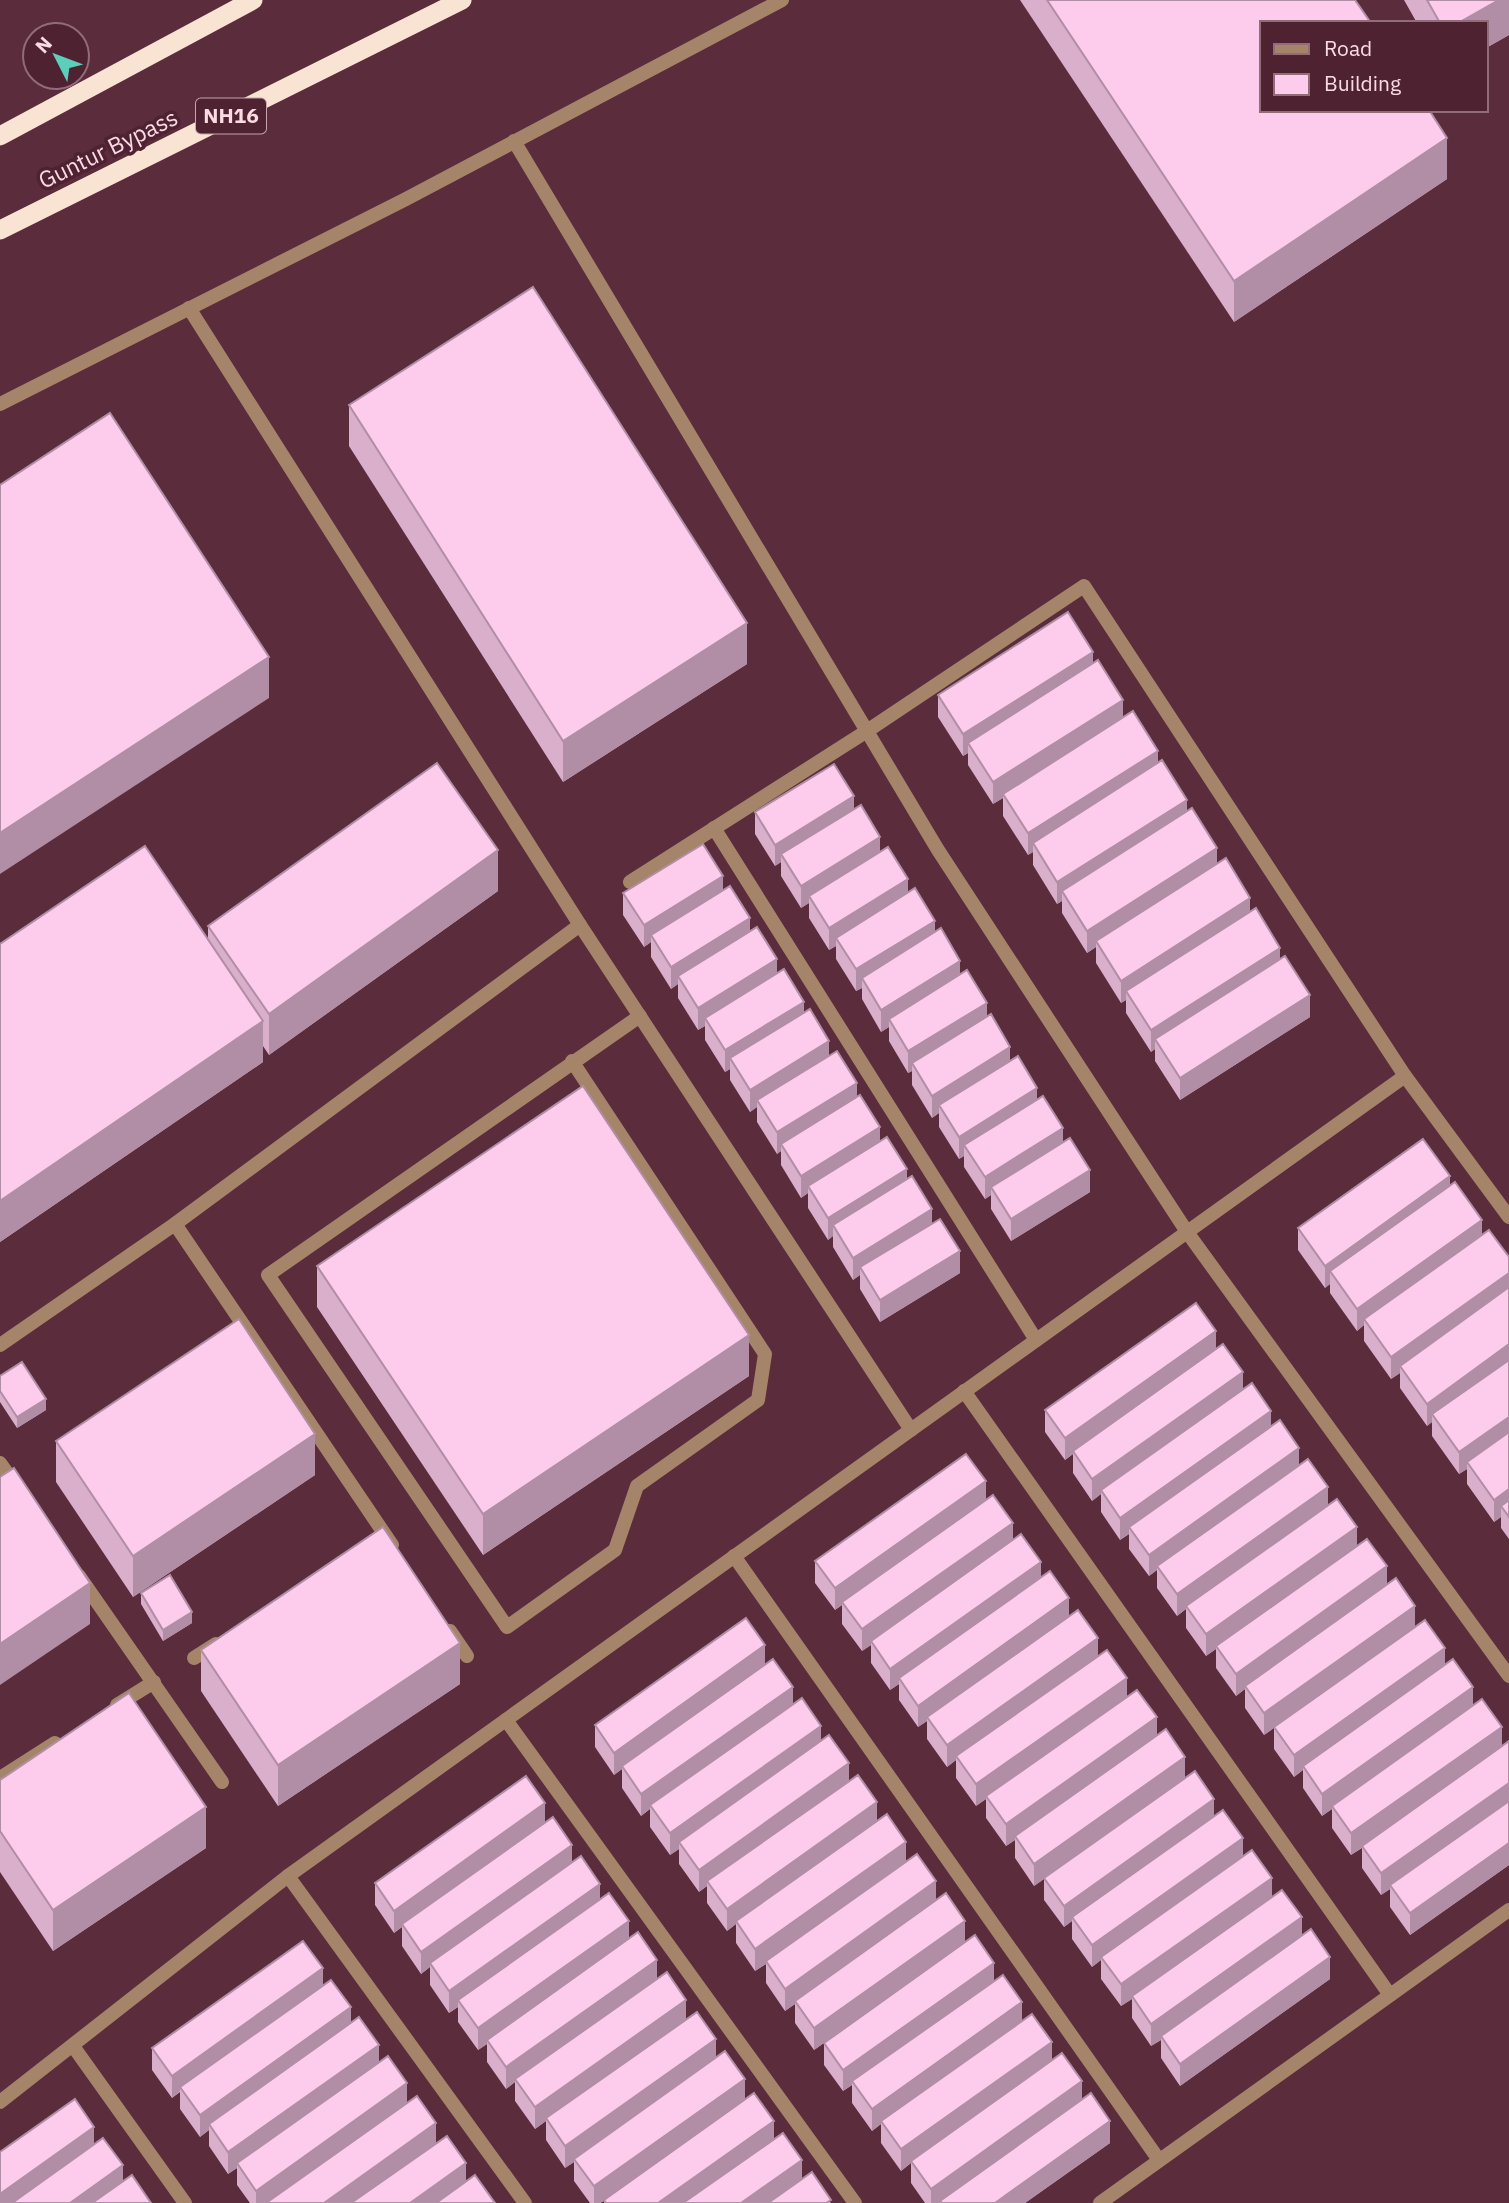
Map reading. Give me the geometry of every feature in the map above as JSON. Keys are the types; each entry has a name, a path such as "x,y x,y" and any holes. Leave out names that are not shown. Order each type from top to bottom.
{"highway":[{"path":"0,136 253,0"},
{"name":"Guntur Bypass","path":"0,230 462,0"}],"street":[{"path":"0,404 514,141 782,0"},
{"path":"514,141 938,850 1187,1232 1509,1676"},
{"path":"188,308 580,925 911,1430"},
{"path":"630,882 867,731 1084,586 1405,1076 1509,1217"},
{"path":"714,828 1036,1340"},
{"path":"0,1345 175,1224 580,925"},
{"path":"572,1061 765,1354 758,1400 637,1486 615,1550 507,1627 268,1275 572,1061 640,1016"},
{"path":"0,2102 288,1876 1405,1076"},
{"path":"175,1224 381,1540 401,1558"},
{"path":"964,1391 1390,1995"},
{"path":"0,1463 23,1496"},
{"path":"734,1556 1159,2160"},
{"path":"69,1562 222,1782"},
{"path":"445,1623 467,1656"},
{"path":"194,1658 228,1636"},
{"path":"106,1712 154,1682"},
{"path":"506,1720 855,2203"},
{"path":"0,1778 71,1734"},
{"path":"288,1876 525,2203"},
{"path":"1100,2203 1509,1910"},
{"path":"73,2046 185,2203"}],"building":[{"path":"1047,0 1355,0 1370,21 1260,21 1260,112 1430,112 1447,138 1234,281"},
{"path":"1427,0 1499,0 1462,21 1439,21"},
{"path":"533,287 747,623 563,741 349,405"},
{"path":"110,413 269,657 0,833 0,485"},
{"path":"1068,612 1093,652 963,734 938,695"},
{"path":"1098,660 1123,700 993,782 968,743"},
{"path":"1133,711 1158,751 1028,833 1003,794"},
{"path":"1162,760 1187,800 1057,882 1033,843"},
{"path":"437,763 498,850 269,1014 208,926"},
{"path":"834,764 854,796 775,845 755,812"},
{"path":"861,805 880,837 801,886 781,854"},
{"path":"1192,808 1217,848 1087,931 1062,891"},
{"path":"703,844 723,876 644,925 623,893"},
{"path":"145,846 263,1021 0,1201 0,944"},
{"path":"888,847 908,879 829,928 809,896"},
{"path":"1226,858 1250,898 1121,981 1096,941"},
{"path":"730,886 750,918 671,967 651,935"},
{"path":"915,888 935,921 856,969 836,938"},
{"path":"1256,908 1280,948 1151,1030 1126,991"},
{"path":"757,927 777,959 698,1008 678,976"},
{"path":"941,928 960,961 881,1010 862,978"},
{"path":"1285,956 1310,995 1180,1078 1155,1039"},
{"path":"784,969 804,1002 725,1050 705,1018"},
{"path":"967,970 987,1003 908,1051 889,1019"},
{"path":"810,1009 829,1041 750,1090 730,1058"},
{"path":"991,1014 1010,1047 932,1096 912,1063"},
{"path":"837,1051 857,1083 777,1132 757,1100"},
{"path":"1018,1056 1037,1088 959,1137 939,1105"},
{"path":"583,1086 749,1335 483,1514 317,1266"},
{"path":"860,1095 880,1127 801,1176 781,1144"},
{"path":"1043,1096 1063,1128 985,1177 964,1145"},
{"path":"887,1137 907,1169 828,1218 808,1186"},
{"path":"1070,1138 1090,1170 1011,1219 991,1187"},
{"path":"1423,1139 1450,1176 1325,1266 1298,1228"},
{"path":"912,1176 932,1209 853,1258 833,1225"},
{"path":"1455,1182 1482,1220 1357,1309 1330,1271"},
{"path":"940,1219 960,1251 880,1300 860,1267"},
{"path":"1489,1230 1509,1257 1509,1273 1391,1357 1364,1319"},
{"path":"1509,1287 1509,1344 1427,1404 1400,1366"},
{"path":"1196,1303 1216,1331 1065,1438 1045,1410"},
{"path":"239,1319 315,1434 133,1556 56,1441"},
{"path":"1223,1344 1243,1372 1092,1479 1073,1451"},
{"path":"1509,1360 1509,1417 1459,1452 1432,1414"},
{"path":"22,1362 46,1399 17,1417 0,1391 0,1376"},
{"path":"1252,1383 1271,1411 1120,1518 1101,1490"},
{"path":"1280,1420 1299,1448 1149,1555 1129,1527"},
{"path":"1509,1432 1509,1489 1494,1500 1467,1462"},
{"path":"966,1454 986,1481 835,1588 815,1561"},
{"path":"1308,1459 1328,1487 1177,1594 1157,1566"},
{"path":"14,1468 90,1583 0,1644 0,1477"},
{"path":"993,1495 1013,1523 862,1629 842,1602"},
{"path":"1337,1499 1357,1527 1206,1634 1186,1606"},
{"path":"1509,1500 1509,1517 1501,1506"},
{"path":"383,1527 460,1643 278,1765 201,1650"},
{"path":"1021,1534 1041,1562 890,1669 871,1641"},
{"path":"1367,1539 1387,1566 1236,1674 1216,1646"},
{"path":"1050,1571 1069,1598 918,1706 899,1678"},
{"path":"170,1575 192,1612 163,1630 141,1593"},
{"path":"1396,1578 1415,1606 1264,1713 1245,1686"},
{"path":"1078,1610 1098,1638 947,1745 927,1717"},
{"path":"746,1618 765,1645 614,1753 595,1725"},
{"path":"1425,1620 1445,1648 1294,1755 1274,1727"},
{"path":"1107,1650 1127,1678 976,1784 956,1756"},
{"path":"773,1659 793,1687 641,1794 622,1766"},
{"path":"1453,1659 1473,1687 1322,1794 1303,1766"},
{"path":"1137,1690 1157,1717 1006,1824 986,1796"},
{"path":"129,1693 206,1807 53,1910 0,1831 0,1780"},
{"path":"802,1698 821,1726 670,1833 650,1805"},
{"path":"1482,1699 1502,1727 1351,1833 1332,1806"},
{"path":"1166,1729 1185,1757 1034,1864 1015,1836"},
{"path":"829,1735 849,1763 699,1870 679,1842"},
{"path":"1509,1741 1509,1783 1381,1873 1362,1846"},
{"path":"1195,1771 1214,1799 1064,1906 1044,1878"},
{"path":"858,1775 877,1802 727,1909 707,1881"},
{"path":"526,1776 545,1803 394,1911 375,1883"},
{"path":"1509,1801 1509,1843 1410,1913 1390,1885"},
{"path":"1223,1810 1243,1838 1092,1945 1072,1917"},
{"path":"887,1814 906,1842 755,1949 736,1921"},
{"path":"553,1817 572,1845 421,1952 402,1924"},
{"path":"1252,1850 1272,1878 1121,1984 1101,1957"},
{"path":"917,1854 936,1881 785,1989 766,1961"},
{"path":"581,1856 600,1884 449,1991 430,1963"},
{"path":"1282,1890 1302,1917 1151,2024 1132,1996"},
{"path":"609,1893 629,1921 478,2028 458,2000"},
{"path":"946,1893 965,1921 814,2028 795,2001"},
{"path":"1311,1929 1330,1957 1180,2064 1161,2036"},
{"path":"638,1932 657,1960 506,2067 487,2040"},
{"path":"975,1935 994,1963 843,2070 824,2043"},
{"path":"303,1941 323,1968 172,2076 152,2048"},
{"path":"667,1972 686,2000 535,2107 515,2079"},
{"path":"1003,1975 1022,2002 872,2109 852,2081"},
{"path":"331,1980 351,2007 200,2115 180,2087"},
{"path":"697,2012 716,2039 565,2146 546,2118"},
{"path":"1032,2014 1052,2042 901,2149 881,2121"},
{"path":"359,2017 379,2045 228,2152 209,2124"},
{"path":"725,2051 745,2079 594,2186 574,2159"},
{"path":"1062,2053 1082,2081 931,2189 911,2161"},
{"path":"388,2056 407,2083 256,2191 237,2163"},
{"path":"754,2093 774,2121 658,2203 606,2203 604,2200"},
{"path":"1091,2093 1110,2121 995,2203 940,2201"},
{"path":"417,2096 436,2123 324,2203 266,2203"},
{"path":"75,2099 94,2127 0,2194 0,2152"},
{"path":"783,2133 802,2160 741,2203 683,2203"},
{"path":"447,2136 466,2163 410,2203 351,2203"},
{"path":"103,2138 123,2165 70,2203 12,2203"},
{"path":"812,2172 831,2200 826,2203 768,2203"},
{"path":"132,2175 151,2203 92,2203"},
{"path":"475,2175 495,2203 436,2203"}]}
